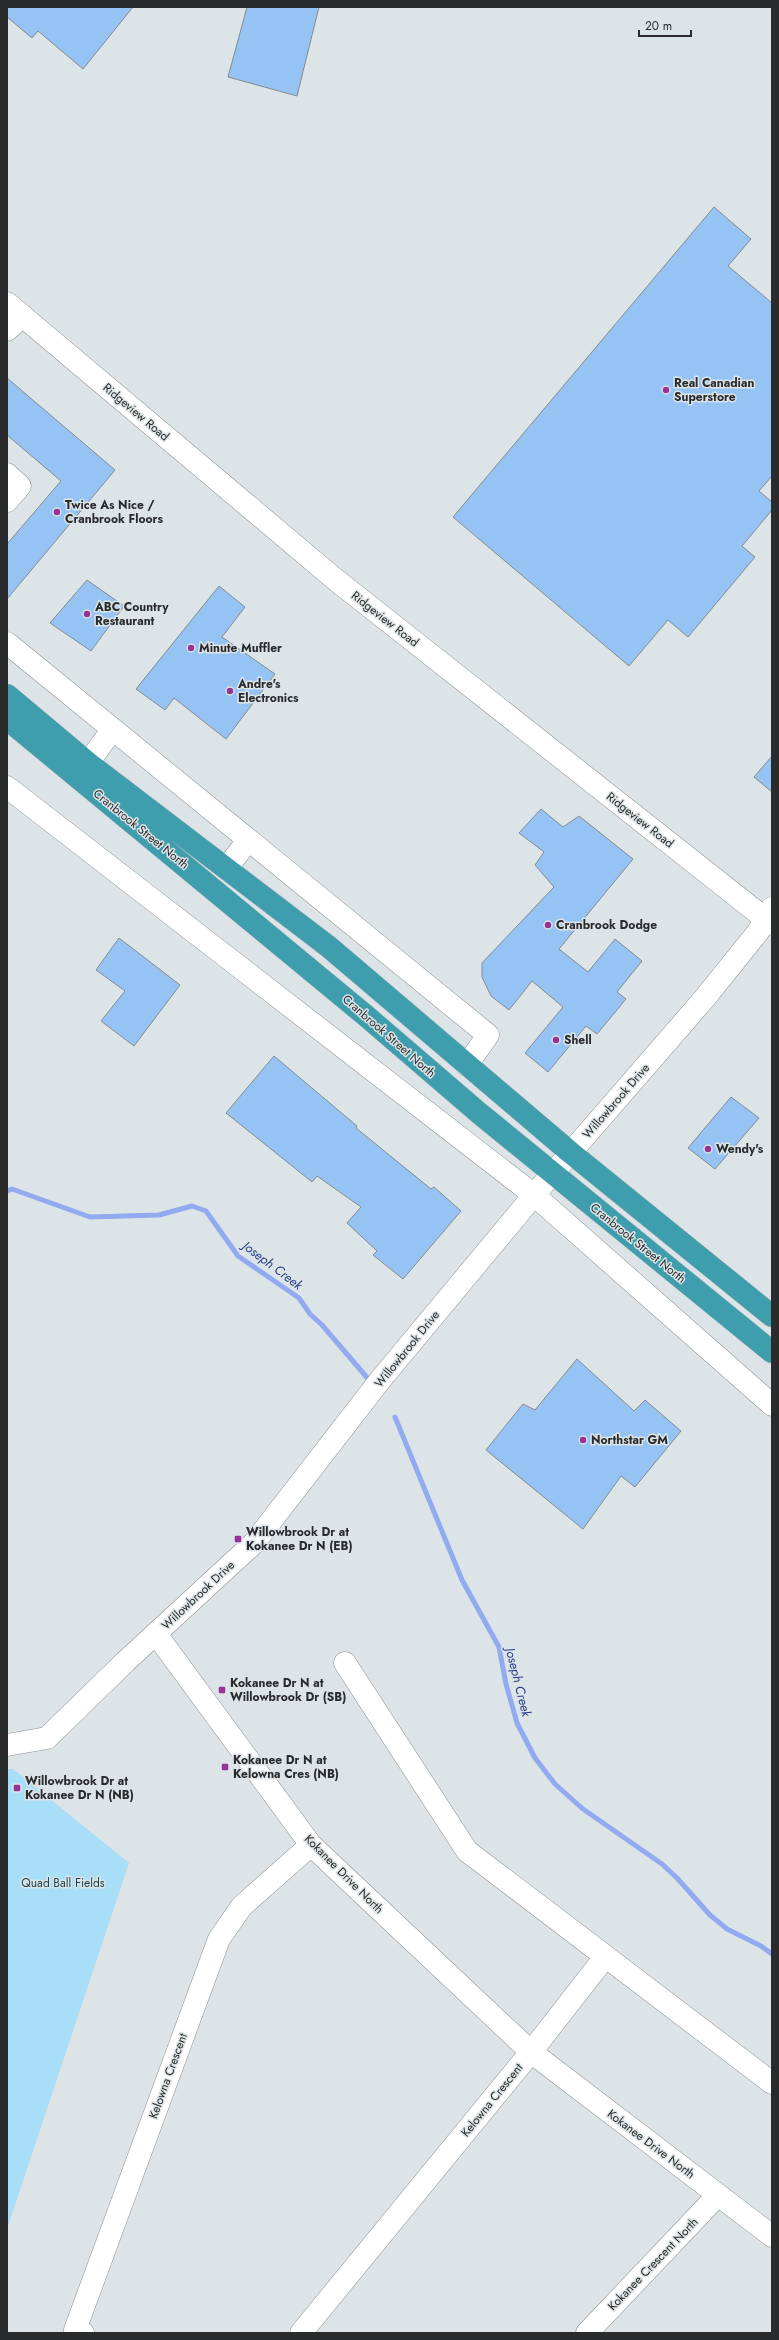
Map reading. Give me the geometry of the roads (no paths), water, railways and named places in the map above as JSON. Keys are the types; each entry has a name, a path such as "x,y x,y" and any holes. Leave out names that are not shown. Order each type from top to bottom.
{"highway":[{"name":"Cranbrook Street North","path":"7,695 88,763 329,947 571,1153 772,1316"},
{"name":"Cranbrook Street North","path":"7,719 232,904 478,1113 772,1352"}],"street":[{"name":"Ridgeview Road","path":"12,316 336,580 770,917"},
{"path":"7,474 20,486 7,501"},
{"path":"7,643 488,1035 467,1064"},
{"path":"88,763 112,730"},
{"path":"7,787 534,1195 772,1405"},
{"path":"227,868 248,840"},
{"name":"Willowbrook Drive","path":"7,1745 47,1738 125,1662 254,1543 381,1379 534,1195 704,999 770,917"},
{"name":"Kokanee Drive North","path":"156,1634 311,1845 531,2052 772,2236"},
{"path":"345,1663 467,1851 772,2083"},
{"name":"Kelowna Crescent","path":"83,2333 75,2330 219,1939 242,1906 311,1845"},
{"path":"531,2052 605,1957"},
{"name":"Kelowna Crescent","path":"301,2333 531,2052"},
{"name":"Kokanee Crescent North","path":"588,2333 718,2195"}],"waterway":[{"name":"Joseph Creek","path":"7,1191 12,1189 90,1217 159,1215 192,1206 206,1211 238,1256 299,1298 310,1314 322,1325 370,1381"},
{"name":"Joseph Creek","path":"395,1417 462,1580 499,1647 506,1684 517,1723 535,1758 555,1784 583,1809 662,1864 677,1878 710,1915 727,1929 761,1946 772,1954"}],"place":[{"name":"Real Canadian Superstore","path":"666,390"},
{"name":"Twice As Nice / Cranbrook Floors","path":"57,512"},
{"name":"ABC Country Restaurant","path":"87,614"},
{"name":"Minute Muffler","path":"191,648"},
{"name":"Andre's Electronics","path":"230,691"},
{"name":"Cranbrook Dodge","path":"548,925"},
{"name":"Shell","path":"556,1040"},
{"name":"Wendy's","path":"708,1149"},
{"name":"Northstar GM","path":"583,1440"},
{"name":"Willowbrook Dr at Kokanee Dr N (EB)","path":"238,1539"},
{"name":"Kokanee Dr N at Willowbrook Dr (SB)","path":"222,1690"},
{"name":"Kokanee Dr N at Kelowna Cres (NB)","path":"225,1767"},
{"name":"Willowbrook Dr at Kokanee Dr N (NB)","path":"17,1788"}],"park label":[{"name":"Quad Ball Fields","path":"63,1883"}]}
